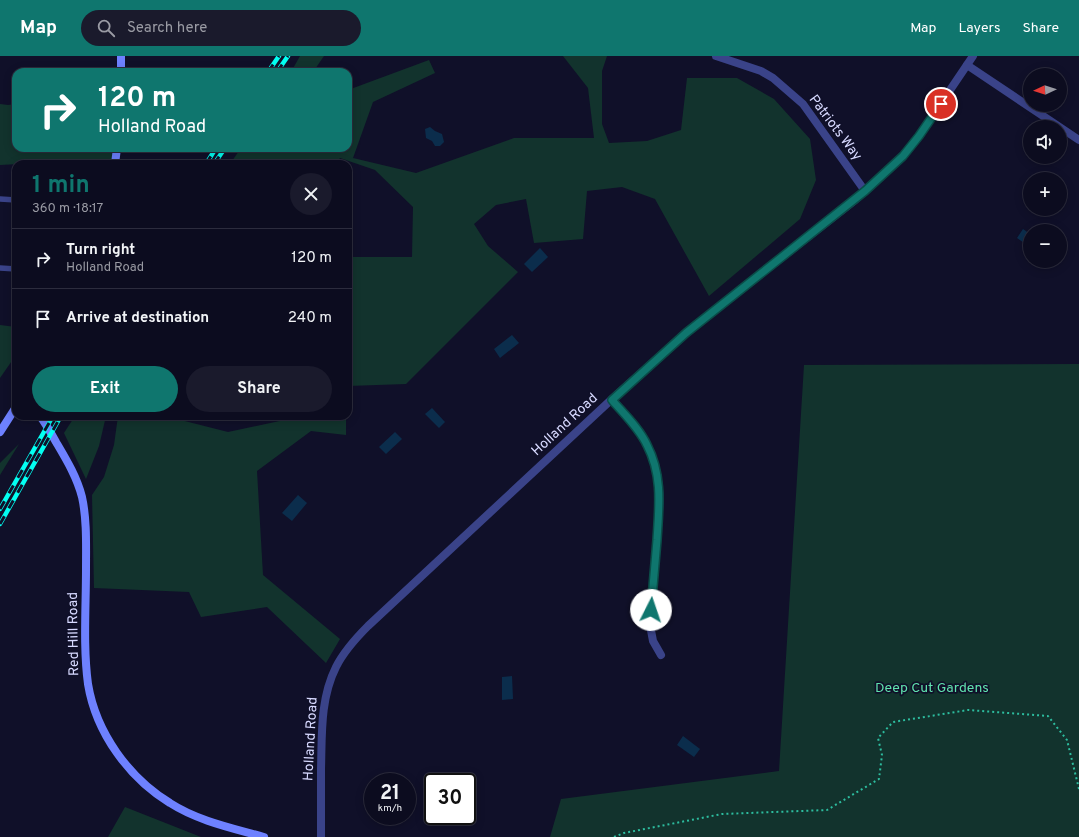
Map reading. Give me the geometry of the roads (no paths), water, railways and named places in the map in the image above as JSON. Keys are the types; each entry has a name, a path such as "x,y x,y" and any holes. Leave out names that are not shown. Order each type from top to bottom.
{"street":[{"path":"121,56 121,68"},
{"name":"Patriots Way","path":"716,56 761,71 773,78 803,104 865,191"},
{"name":"Holland Road","path":"322,837 323,711 331,679 352,642 686,333 865,191 903,156 919,136 973,56"},
{"path":"967,65 1079,140"},
{"path":"612,400 641,435 655,462 658,476 660,502 650,626 653,641 661,654"},
{"path":"0,432 12,413"},
{"name":"Red Hill Road","path":"43,420 72,471 80,490 84,507 86,540 86,658 88,685 92,702 106,736 116,752 132,772 149,789 170,804 189,814 217,824 264,837"}],"lane":[{"path":"0,199 12,200"},
{"path":"0,268 12,269"}],"water":[{"path":"430,127 442,134 444,142 440,146 435,146 432,141 426,138 425,129"},
{"path":"1023,229 1023,242 1017,238"},
{"path":"540,248 548,257 532,272 524,264"},
{"path":"512,335 519,343 500,358 494,349"},
{"path":"432,408 445,422 439,428 425,414"},
{"path":"395,432 402,439 386,454 379,447"},
{"path":"298,495 307,503 292,521 282,513"},
{"path":"512,676 513,699 502,700 502,677"},
{"path":"683,736 700,749 694,757 677,745"}],"railway":[{"path":"271,68 279,56"},
{"path":"280,68 288,56"},
{"path":"208,160 214,152"},
{"path":"217,160 222,152"},
{"path":"0,509 51,420"},
{"path":"0,524 59,420"}],"park label":[{"name":"Deep Cut Gardens","path":"932,688"}]}
